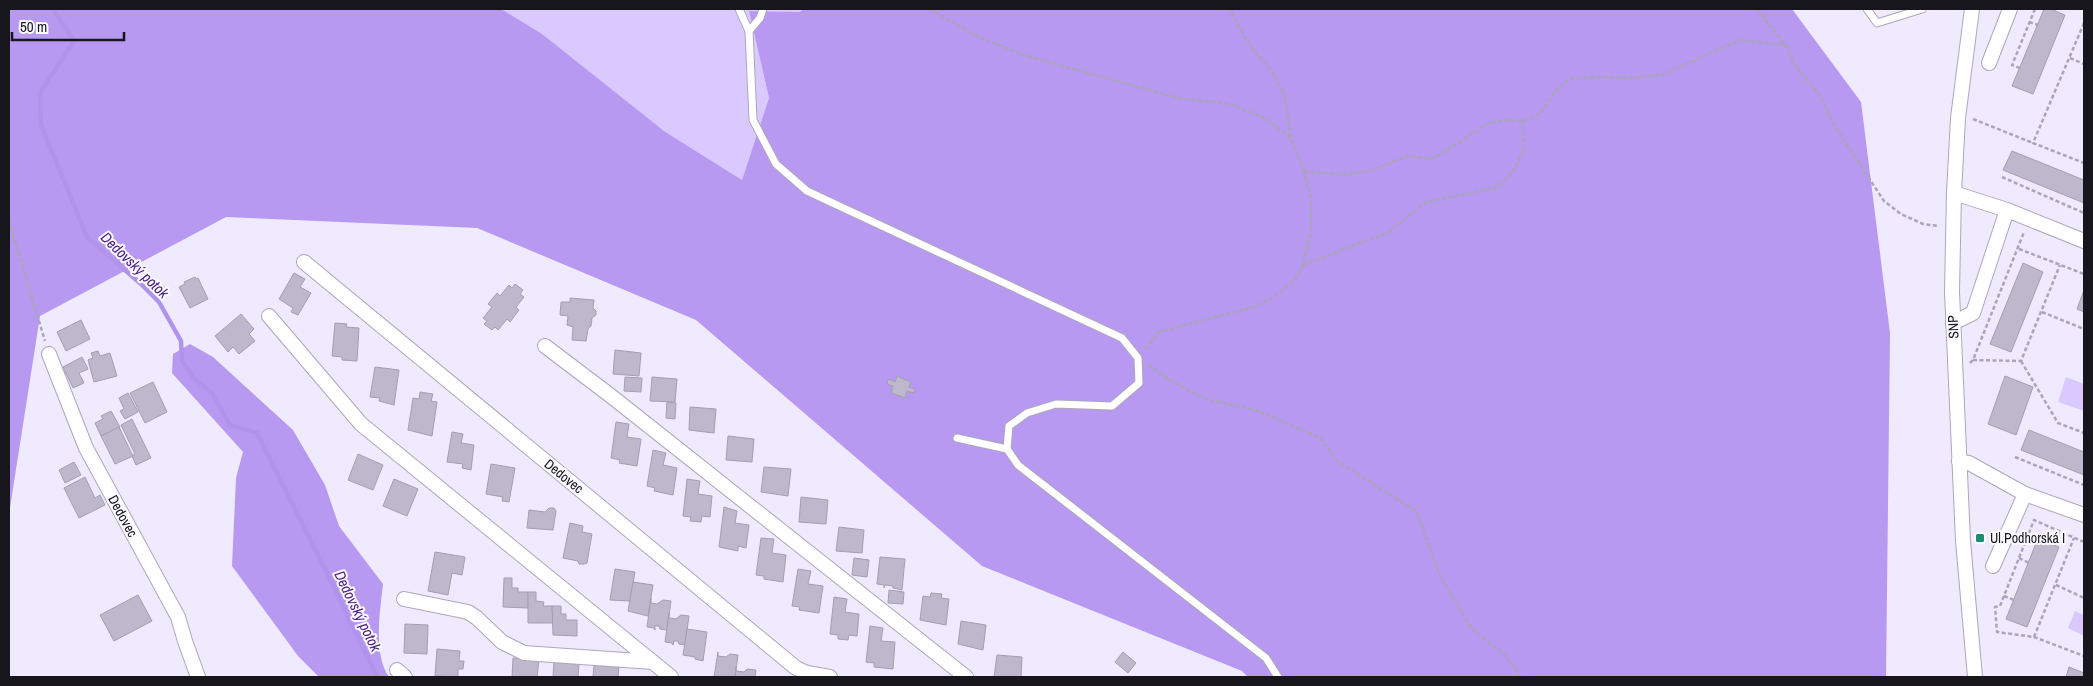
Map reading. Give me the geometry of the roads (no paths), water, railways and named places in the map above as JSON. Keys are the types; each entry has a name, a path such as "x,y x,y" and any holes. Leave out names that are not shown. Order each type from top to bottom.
{"street":[{"name":"SNP","path":"1972,9 1958,118 1954,193 1953,323 1963,541 1975,677"},
{"path":"1989,63 2010,9"},
{"path":"1954,193 2007,210 2084,240"},
{"path":"1953,323 1973,313 2007,210"},
{"name":"Dedovec","path":"304,262 796,668 806,673 830,677"},
{"path":"269,316 361,424 670,677"},
{"path":"545,346 966,677"},
{"name":"Dedovec","path":"49,354 86,448 178,617 198,677"},
{"path":"1959,461 1969,463 2025,494 2084,515"},
{"path":"1993,566 2025,494"},
{"path":"404,599 468,612 502,642 513,649 524,652 652,662"}],"lane":[{"path":"739,9 749,31 754,120 776,164 807,191 1122,338 1138,358 1139,383 1112,406 1056,404 1027,413 1009,426 1007,449 1018,465 1266,658 1278,677"},
{"path":"749,31 760,18 763,9"},
{"path":"1867,9 1878,23 1922,9"},
{"path":"958,438 1007,449"}],"waterway":[{"name":"Dedovský potok","path":"53,9 74,41 40,93 41,125 87,237 159,302 181,341 182,361 195,379 212,393 230,425 257,433 377,677"}],"place":[{"name":"Ul.Podhorská I","path":"1980,538"}]}
